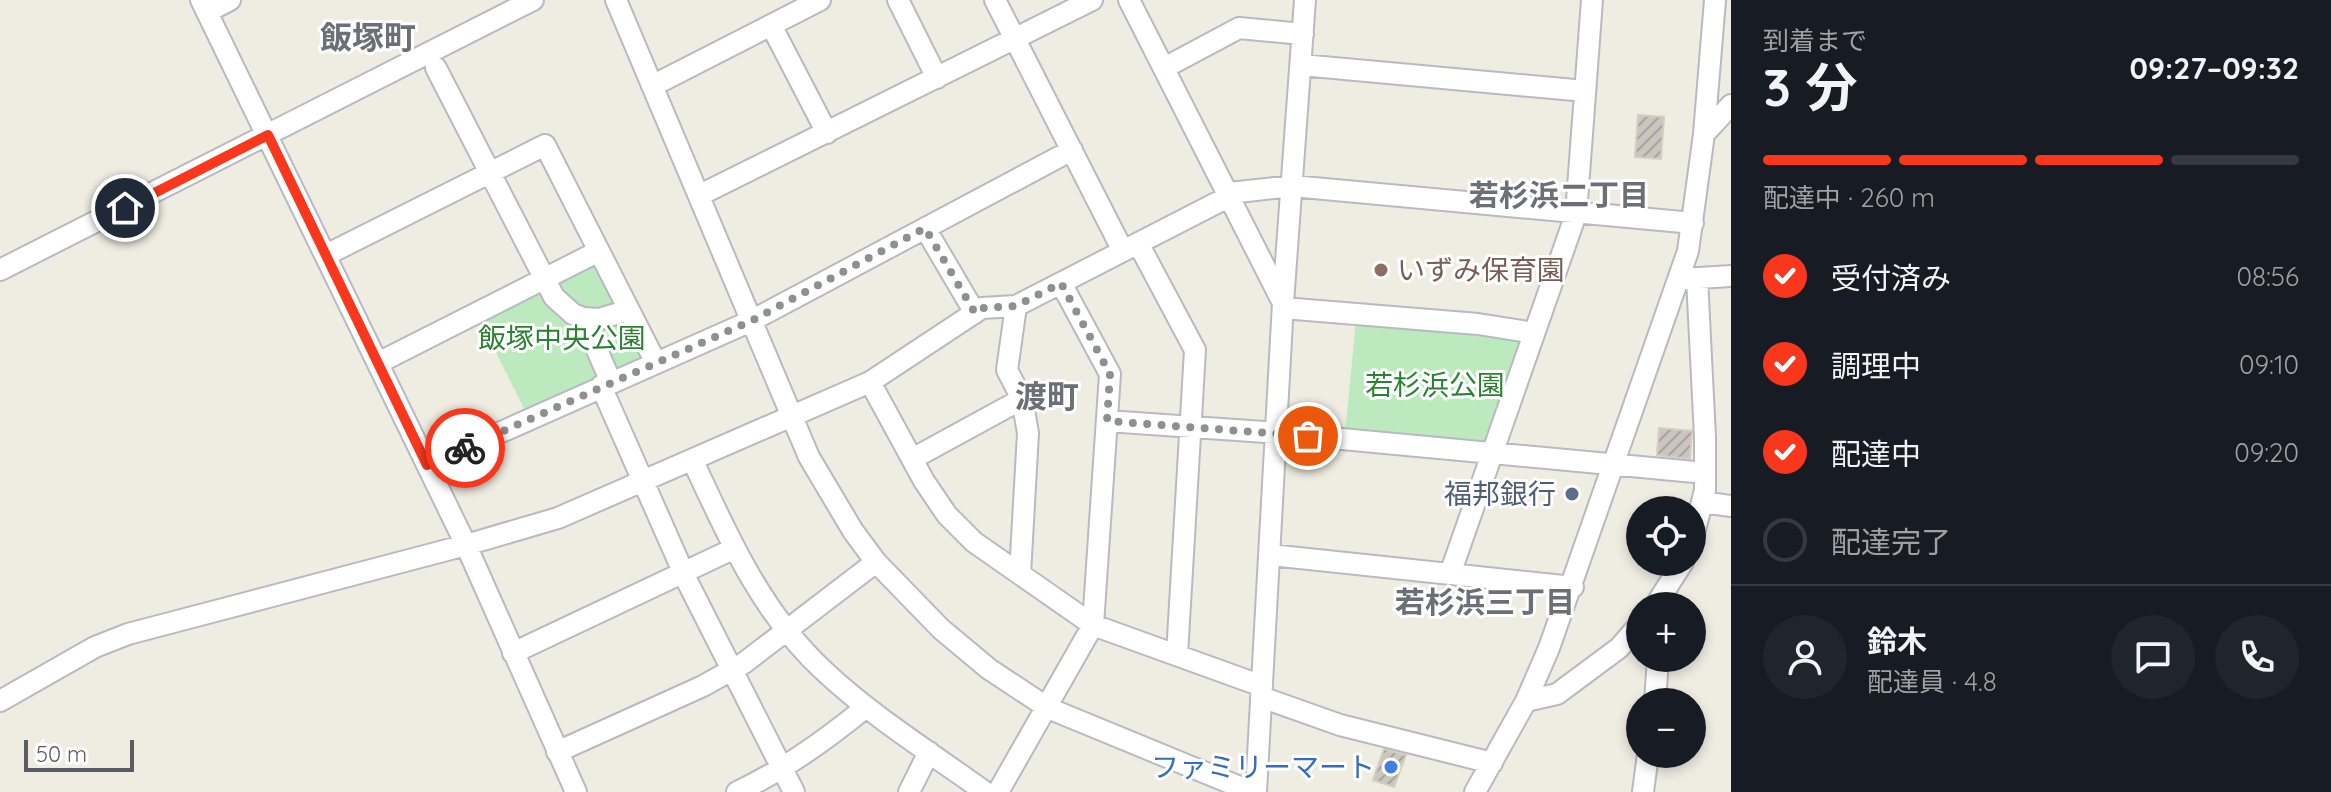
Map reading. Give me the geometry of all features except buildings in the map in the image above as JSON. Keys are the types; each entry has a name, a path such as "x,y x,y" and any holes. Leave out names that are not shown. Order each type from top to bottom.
{"street":[{"path":"230,0 204,6 466,545 576,792"},
{"path":"0,270 533,0"},
{"path":"616,0 791,418 830,494 876,562 941,629 989,669 1048,708 1254,792 1305,0"},
{"path":"652,86 820,0"},
{"path":"898,0 937,78"},
{"path":"995,0 1072,150 1195,350 1177,655"},
{"path":"700,195 1092,0"},
{"path":"1129,0 1283,306"},
{"path":"1450,574 1576,214 1592,0"},
{"path":"1703,496 1705,473 1688,251 1704,134 1715,0"},
{"path":"771,25 827,133"},
{"path":"1164,68 1239,28 1303,34"},
{"path":"439,47 545,278 563,307 583,318 599,319 629,310"},
{"path":"1301,65 1585,91"},
{"path":"436,68 495,170"},
{"path":"1704,134 1731,105"},
{"path":"326,255 545,145 656,363"},
{"path":"427,465 751,321 1072,150"},
{"path":"0,701 95,647 128,634 466,545 558,518 643,483 870,382 982,308 1016,306 1229,194 1292,186 1693,223"},
{"path":"925,228 975,313"},
{"path":"378,363 599,251"},
{"path":"1688,278 1731,276"},
{"path":"1475,792 1526,701 1573,587 1613,464 1688,278"},
{"path":"998,792 1093,625 1110,374 1061,283"},
{"path":"1016,306 1007,370 1022,399 1028,433 1020,574"},
{"path":"1283,306 1478,324 1534,333"},
{"path":"583,318 643,483 684,574 734,669 779,777 794,792"},
{"path":"870,382 947,515 974,542 1093,625 1177,655 1340,725 1492,763"},
{"path":"912,459 1022,399"},
{"path":"1107,421 1278,433 1705,473"},
{"path":"693,461 733,549 788,632 823,670 866,707 985,792"},
{"path":"1706,503 1731,506"},
{"path":"513,653 733,549"},
{"path":"1270,555 1573,587"},
{"path":"557,752 734,669 788,632 876,562"},
{"path":"1526,701 1557,694 1626,640"},
{"path":"737,792 779,777 866,707"},
{"path":"909,792 929,752"},
{"path":"1643,792 1646,768"}],"green space":[{"name":"飯塚中央公園","path":"598,260 647,359 527,414 479,319"},
{"name":"若杉浜公園","path":"1356,321 1522,337 1490,447 1345,434"}],"way so far":[{"path":"465,448 751,321 925,228 975,313 982,308 1016,306 1061,283 1110,374 1107,421 1308,436"}],"place":[{"name":"いずみ保育園","path":"1381,270"},
{"name":"福邦銀行","path":"1572,494"},
{"name":"ファミリーマート","path":"1391,767"}],"district":[{"name":"飯塚町","path":"368,38"},
{"name":"若杉浜二丁目","path":"1559,196"},
{"name":"渡町","path":"1047,397"},
{"name":"若杉浜三丁目","path":"1485,603"}],"route":[{"path":"125,208 268,135 427,465 465,448"}]}
